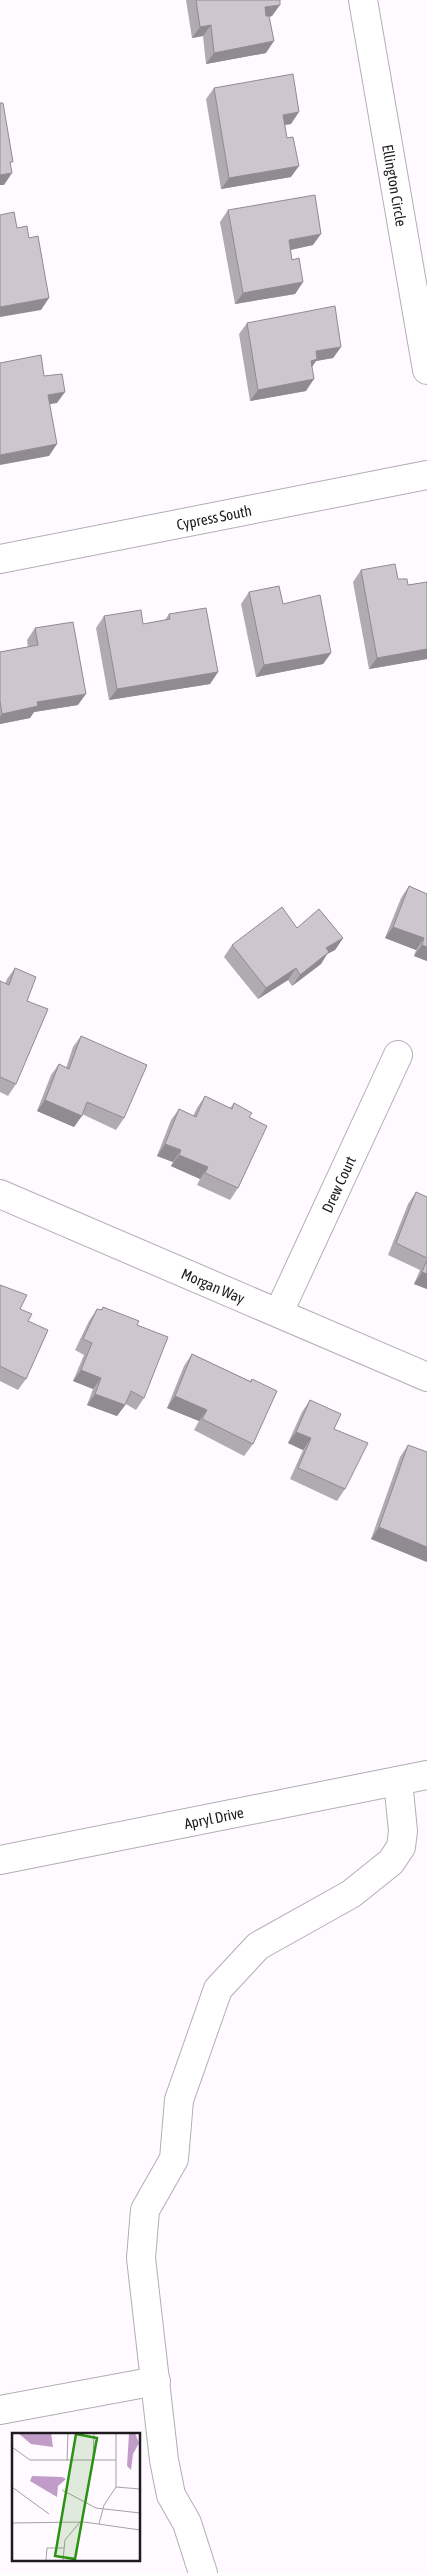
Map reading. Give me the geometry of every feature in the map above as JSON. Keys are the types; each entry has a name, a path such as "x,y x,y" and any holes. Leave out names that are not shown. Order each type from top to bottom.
{"street":[{"name":"Ellington Circle","path":"363,0 427,370"},
{"name":"Cypress South","path":"0,559 427,475"},
{"name":"Drew Court","path":"279,1312 398,1055"},
{"name":"Morgan Way","path":"0,1194 427,1377"},
{"name":"Apryl Drive","path":"0,1860 427,1776"},
{"path":"203,2573 187,2523 170,2495 141,2258 145,2210 174,2159 179,2100 218,1989 258,1946 351,1894 391,1862 401,1846 403,1831 398,1781"},
{"path":"0,2410 156,2381"}],"building":[{"path":"196,0 280,0 280,5 265,7 266,16 269,16 274,41 214,53 211,25 200,27"},
{"path":"293,74 299,112 283,115 287,138 293,137 299,166 229,178 214,88"},
{"path":"0,103 3,103 13,162 10,162 12,173 0,175"},
{"path":"315,195 321,234 289,240 292,260 299,258 303,282 243,293 228,210"},
{"path":"14,212 17,228 27,226 29,238 38,236 49,298 0,307 0,215"},
{"path":"335,306 341,347 316,351 317,359 311,361 314,379 258,390 247,323"},
{"path":"41,355 44,376 62,374 65,392 48,395 57,444 0,455 0,363"},
{"path":"395,564 398,579 407,579 408,585 427,582 427,649 377,658 361,570"},
{"path":"279,586 283,604 320,595 331,653 264,665 249,592"},
{"path":"206,608 218,672 117,689 104,616 141,610 143,624 170,619 169,614"},
{"path":"73,622 86,694 37,702 38,706 2,714 0,701 0,652 38,645 35,628"},
{"path":"409,886 427,894 427,947 422,945 424,938 393,927"},
{"path":"282,907 297,928 319,909 343,938 326,948 329,952 300,975 296,968 266,988 232,945"},
{"path":"15,968 36,977 27,1001 48,1009 16,1084 0,1077 0,981 9,985"},
{"path":"81,1036 147,1065 124,1118 87,1102 82,1116 45,1100 59,1064 69,1069"},
{"path":"205,1096 232,1109 234,1103 252,1113 249,1117 267,1126 238,1188 205,1173 208,1167 179,1155 181,1150 165,1144 179,1109 196,1117"},
{"path":"416,1192 427,1197 427,1258 396,1243"},
{"path":"427,1260 427,1274 422,1272"},
{"path":"0,1285 27,1295 20,1309 32,1314 28,1321 48,1330 26,1379 0,1366"},
{"path":"103,1307 139,1321 137,1325 168,1337 144,1398 131,1391 125,1405 95,1394 101,1378 81,1370 92,1343 83,1339 97,1309 102,1310"},
{"path":"192,1354 251,1382 252,1379 277,1391 253,1444 202,1419 207,1410 175,1396"},
{"path":"310,1400 341,1414 334,1429 368,1443 345,1489 298,1468 311,1438 296,1432"},
{"path":"408,1445 427,1452 427,1547 379,1527"}]}
